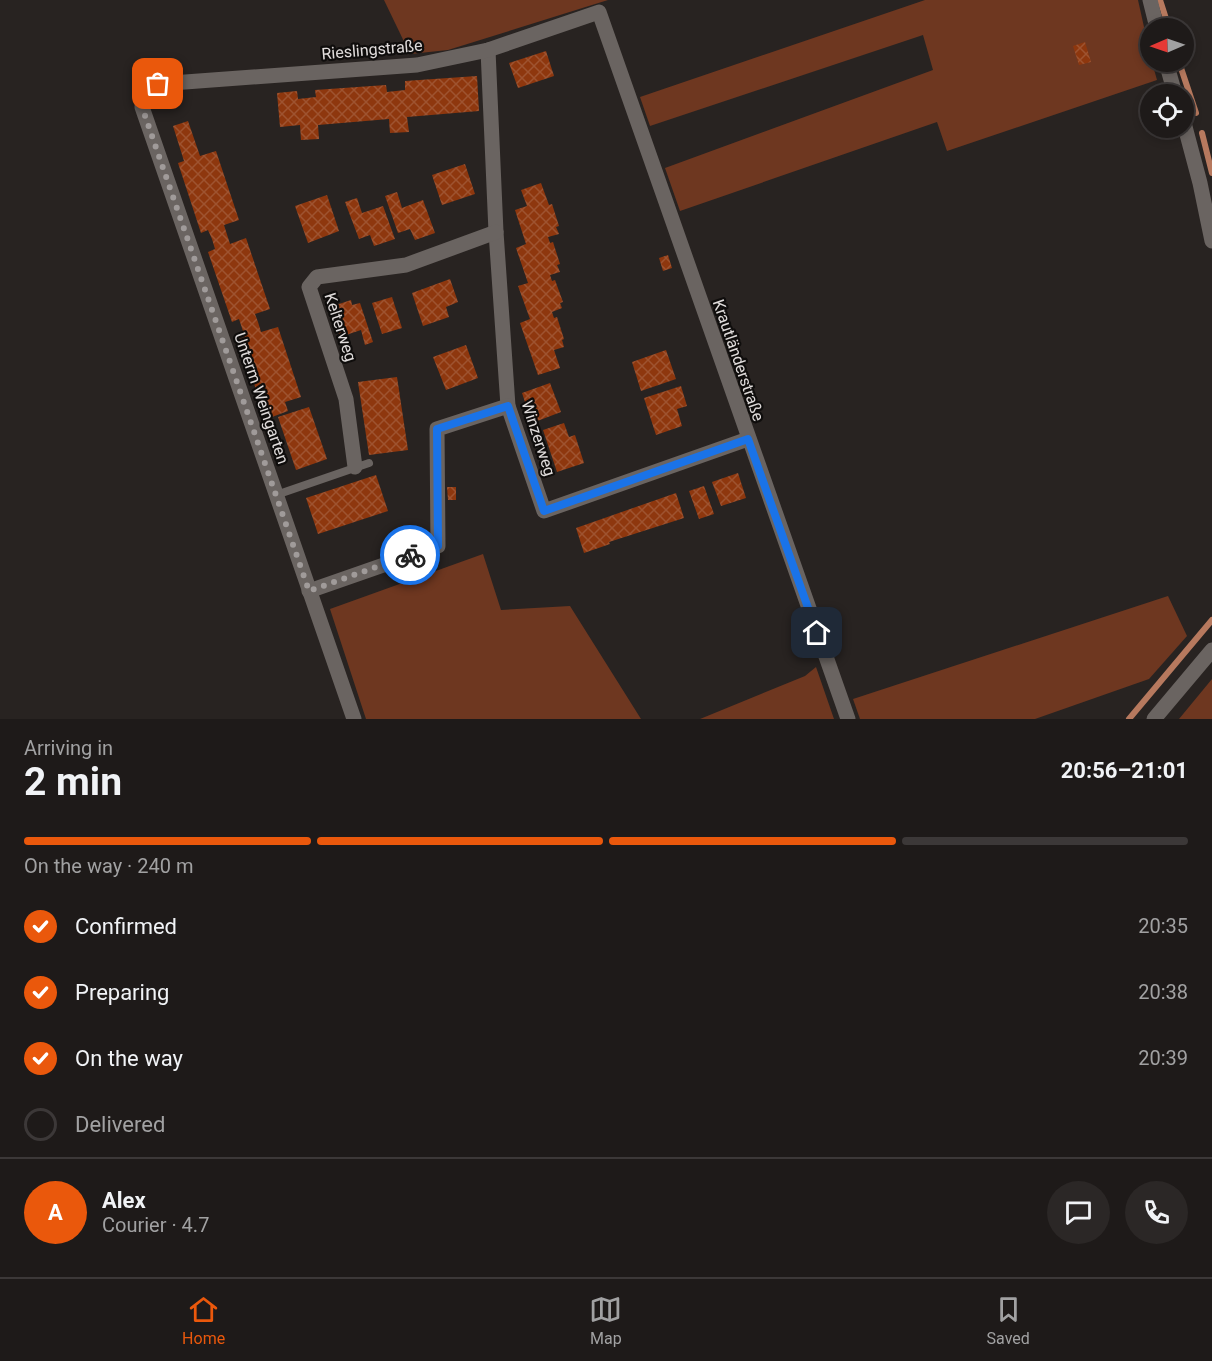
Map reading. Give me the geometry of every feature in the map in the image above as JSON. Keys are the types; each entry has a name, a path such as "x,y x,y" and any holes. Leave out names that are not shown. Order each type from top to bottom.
{"street":[{"path":"1150,0 1154,18"},
{"name":"Rieslingstraße","path":"143,89 158,84 417,65 488,50 599,12"},
{"name":"Krautländerstraße","path":"599,12 848,719"},
{"name":"Winzerweg","path":"488,50 496,232 508,406 544,511 748,439"},
{"name":"Unterm Weingarten","path":"143,89 142,107 354,719"},
{"path":"1188,138 1212,241"},
{"name":"Kelterweg","path":"362,465 346,399 309,287 317,277 406,265 496,232"},
{"path":"309,591 438,546 437,429 508,406"},
{"path":"1154,719 1212,650"}],"lane":[{"name":"Kelterweg","path":"276,495 362,465"}],"shaded area":[{"path":"384,0 608,0 448,50 410,54"},
{"path":"925,0 1138,0 1142,18 1140,18 1140,72 1155,72 1157,80 947,151 937,122 680,211 665,168 933,70 923,35 650,126 640,97"},
{"path":"483,554 501,610 570,606 641,719 366,719 330,609"},
{"path":"1168,596 1187,636 1149,679 1035,719 860,719 853,699"},
{"path":"816,667 834,719 700,719 805,676"},
{"path":"1212,679 1212,719 1179,719"}],"building":[{"path":"1085,42 1091,62 1079,65 1073,46"},
{"path":"546,51 554,76 518,88 509,63"},
{"path":"477,76 479,111 407,117 409,132 390,133 389,119 318,125 319,139 301,140 300,125 280,127 277,93 297,91 298,99 316,97 315,90 386,85 387,92 405,90 405,81"},
{"path":"188,121 200,156 216,151 239,220 224,225 230,244 246,238 270,309 255,314 261,332 278,327 301,397 285,402 288,411 272,417 268,408 263,410 239,339 245,337 239,319 232,322 208,252 215,249 212,239 208,230 201,233 178,163 184,161 173,126"},
{"path":"465,164 475,194 442,205 432,175"},
{"path":"541,183 549,205 552,204 559,226 556,227 559,234 548,237 550,243 553,242 560,264 557,265 560,272 550,275 552,281 555,280 563,302 560,303 562,308 552,312 554,318 557,317 564,339 562,340 564,347 554,350 560,368 538,375 520,323 530,319 518,286 528,283 516,248 526,244 515,210 527,206 521,190"},
{"path":"397,192 402,208 423,200 435,233 415,240 410,229 398,233 385,196"},
{"path":"327,195 339,231 308,243 295,206"},
{"path":"357,198 362,213 383,206 395,239 374,246 370,235 359,239 345,202"},
{"path":"668,255 672,268 663,271 659,258"},
{"path":"450,279 458,302 446,307 449,317 423,326 412,293"},
{"path":"392,297 402,328 382,334 372,303"},
{"path":"351,300 352,305 360,303 373,342 365,345 361,330 340,337 330,307"},
{"path":"466,345 478,378 446,390 433,357"},
{"path":"666,350 676,379 641,391 632,362"},
{"path":"397,377 408,450 369,455 358,382"},
{"path":"550,383 561,412 532,423 522,393"},
{"path":"681,386 687,406 677,409 682,426 656,435 644,398"},
{"path":"309,407 327,459 296,470 278,417"},
{"path":"564,423 569,437 575,435 584,463 557,472 543,430"},
{"path":"738,473 746,498 721,506 712,482"},
{"path":"376,475 388,511 318,534 306,498"},
{"path":"704,486 714,514 699,519 689,491"},
{"path":"447,487 456,487 456,500 448,500"},
{"path":"676,493 684,518 609,542 610,544 584,553 576,528"}],"waterway":[{"path":"1160,0 1166,18"},
{"path":"1182,72 1196,113"},
{"path":"1202,133 1212,173"},
{"path":"1129,719 1212,620"}],"way so far":[{"path":"158,84 143,89 142,107 309,591 410,555"}],"route":[{"path":"410,555 438,546 437,429 508,406 544,511 748,439 817,633"}]}
